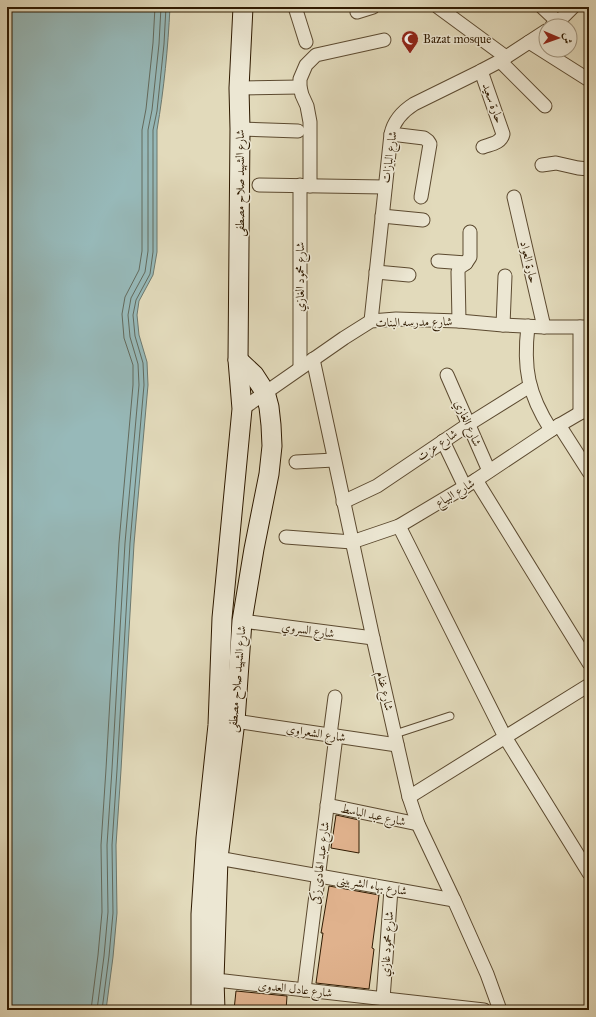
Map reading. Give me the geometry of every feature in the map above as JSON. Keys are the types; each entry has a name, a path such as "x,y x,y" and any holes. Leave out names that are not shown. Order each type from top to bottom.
{"main road":[{"name":"شارع الشهيد صلاح مصطفى","path":"215,1010 208,979 201,914 206,838 218,725 222,618 242,409 238,360 239,88 243,7"},
{"name":"شارع الشهيد صلاح مصطفى","path":"201,1010 208,979 218,858 235,721 242,621 254,549 269,474 272,446 272,425 269,407 264,392 254,375 238,360"}],"street":[{"path":"295,7 306,42"},
{"path":"357,12 373,7"},
{"path":"438,7 503,59 545,106"},
{"path":"542,7 550,18"},
{"path":"561,18 573,7"},
{"name":"شارع البازات","path":"371,321 392,128 404,110 481,72 538,36"},
{"path":"239,88 300,87 300,79 306,65 316,55 384,40"},
{"path":"529,42 587,75"},
{"name":"حارة سعيد","path":"481,72 503,134 500,141 483,147"},
{"name":"شارع محمود الغازي","path":"300,87 307,106 310,122 305,185 300,368"},
{"path":"240,129 298,131"},
{"path":"391,134 424,138 430,144 422,197"},
{"path":"542,165 556,163 589,169"},
{"path":"258,185 385,187"},
{"name":"حارة العواد","path":"514,197 544,327"},
{"path":"382,216 423,220"},
{"path":"459,321 458,272 459,268 469,260 470,232"},
{"path":"438,261 466,263"},
{"path":"376,272 409,275"},
{"path":"503,325 505,276"},
{"name":"شارع مدرسه البنات","path":"242,409 312,359 371,321 396,319 459,321 544,327 584,327"},
{"path":"528,326 525,346 526,366 535,401 542,416 555,427 589,472"},
{"path":"584,327 584,412"},
{"name":"شارع غنام","path":"312,359 409,797 418,824 487,974 500,1010"},
{"name":"شارع الغازي","path":"447,375 489,471"},
{"name":"شارع عزت","path":"343,502 377,486 469,424 530,386"},
{"name":"شارع البياع","path":"352,542 399,526 489,471 555,427 584,412"},
{"path":"443,442 589,663"},
{"path":"296,462 334,460"},
{"path":"399,526 505,737 589,873"},
{"path":"286,537 352,542"},
{"name":"شارع السروي","path":"242,621 373,638"},
{"path":"409,797 589,686"},
{"name":"شارع عبد الهادى زكى","path":"304,990 327,805 333,735 334,698"},
{"name":"شارع الشعراوى","path":"235,721 333,735 396,740"},
{"name":"شارع عبد الباسط","path":"327,805 418,824"},
{"name":"شارع بهاء الشربينى","path":"218,858 454,900"},
{"name":"شارع محمود غازي","path":"382,999 391,889"},
{"name":"شارع عادل العدوى","path":"208,979 455,1008 484,1010"}],"lane":[{"path":"396,740 450,716"}],"water":[{"path":"7,7 170,7 162,99 157,130 157,252 153,275 139,301 137,315 139,335 147,362 148,385 134,544 116,845 117,913 106,1010 7,1010"}],"building":[{"path":"336,815 359,820 359,853 331,848"},
{"path":"329,886 379,895 372,948 374,949 369,989 316,983 323,933 321,933"},
{"path":"236,991 287,996 286,1010 234,1010"}],"place":[{"name":"Bazat mosque","path":"410,54"}]}
